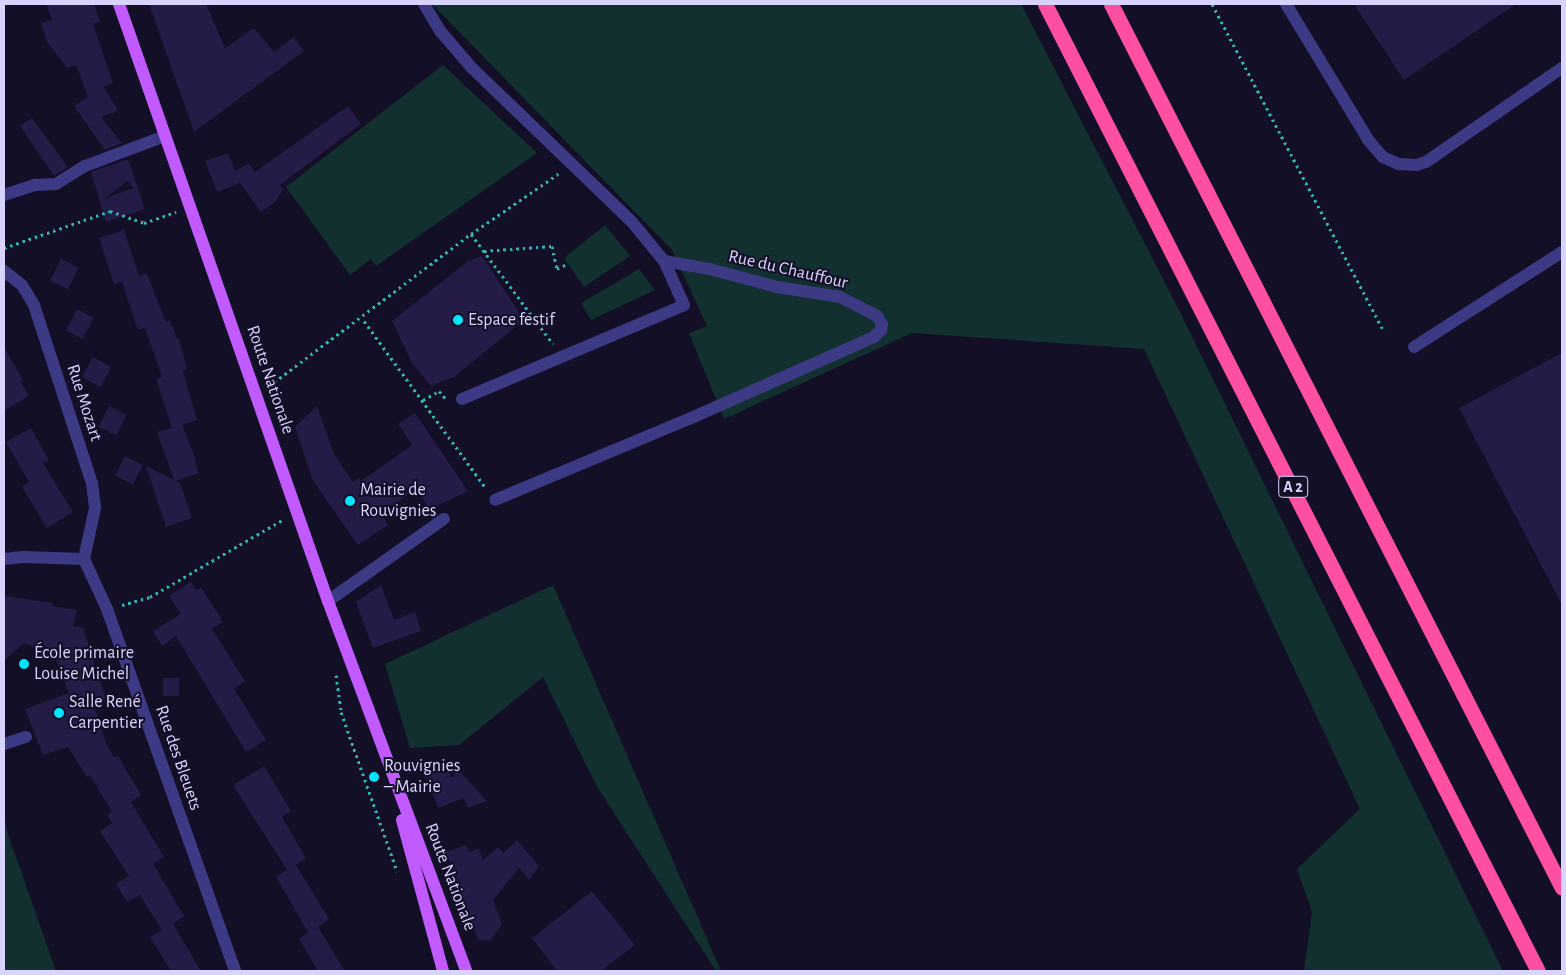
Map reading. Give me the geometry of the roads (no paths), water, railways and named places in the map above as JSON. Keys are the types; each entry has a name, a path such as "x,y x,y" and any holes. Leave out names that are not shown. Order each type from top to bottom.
{"highway":[{"name":"A 2","path":"1045,4 1538,971"},
{"path":"1111,4 1562,888"}],"main road":[{"name":"Route Nationale","path":"119,4 328,601 388,767 466,971"},
{"name":"Route Nationale","path":"388,767 443,971"}],"street":[{"path":"424,4 433,22 472,68 573,163 632,222 664,260 684,305 462,399"},
{"path":"1286,4 1369,141 1383,157 1399,164 1416,165 1426,162 1562,68"},
{"path":"4,195 35,185 56,184 85,166 166,136"},
{"path":"1414,347 1562,252"},
{"name":"Rue du Chauffour","path":"495,500 691,418 874,337 881,330 882,324 877,316 840,297 777,287 710,269 664,260"},
{"name":"Rue Mozart","path":"4,271 22,285 34,305 93,489 94,516 84,559"},
{"path":"328,601 444,519"},
{"path":"4,559 23,557 84,559"},
{"name":"Rue des Bleuets","path":"84,559 107,609 235,971"},
{"path":"4,744 26,736"}],"place":[{"name":"Espace festif","path":"458,320"},
{"name":"Mairie de Rouvignies","path":"350,501"},
{"name":"École primaire Louise Michel","path":"24,664"},
{"name":"Salle René Carpentier","path":"59,713"},
{"name":"Rouvignies – Mairie","path":"374,777"}]}
